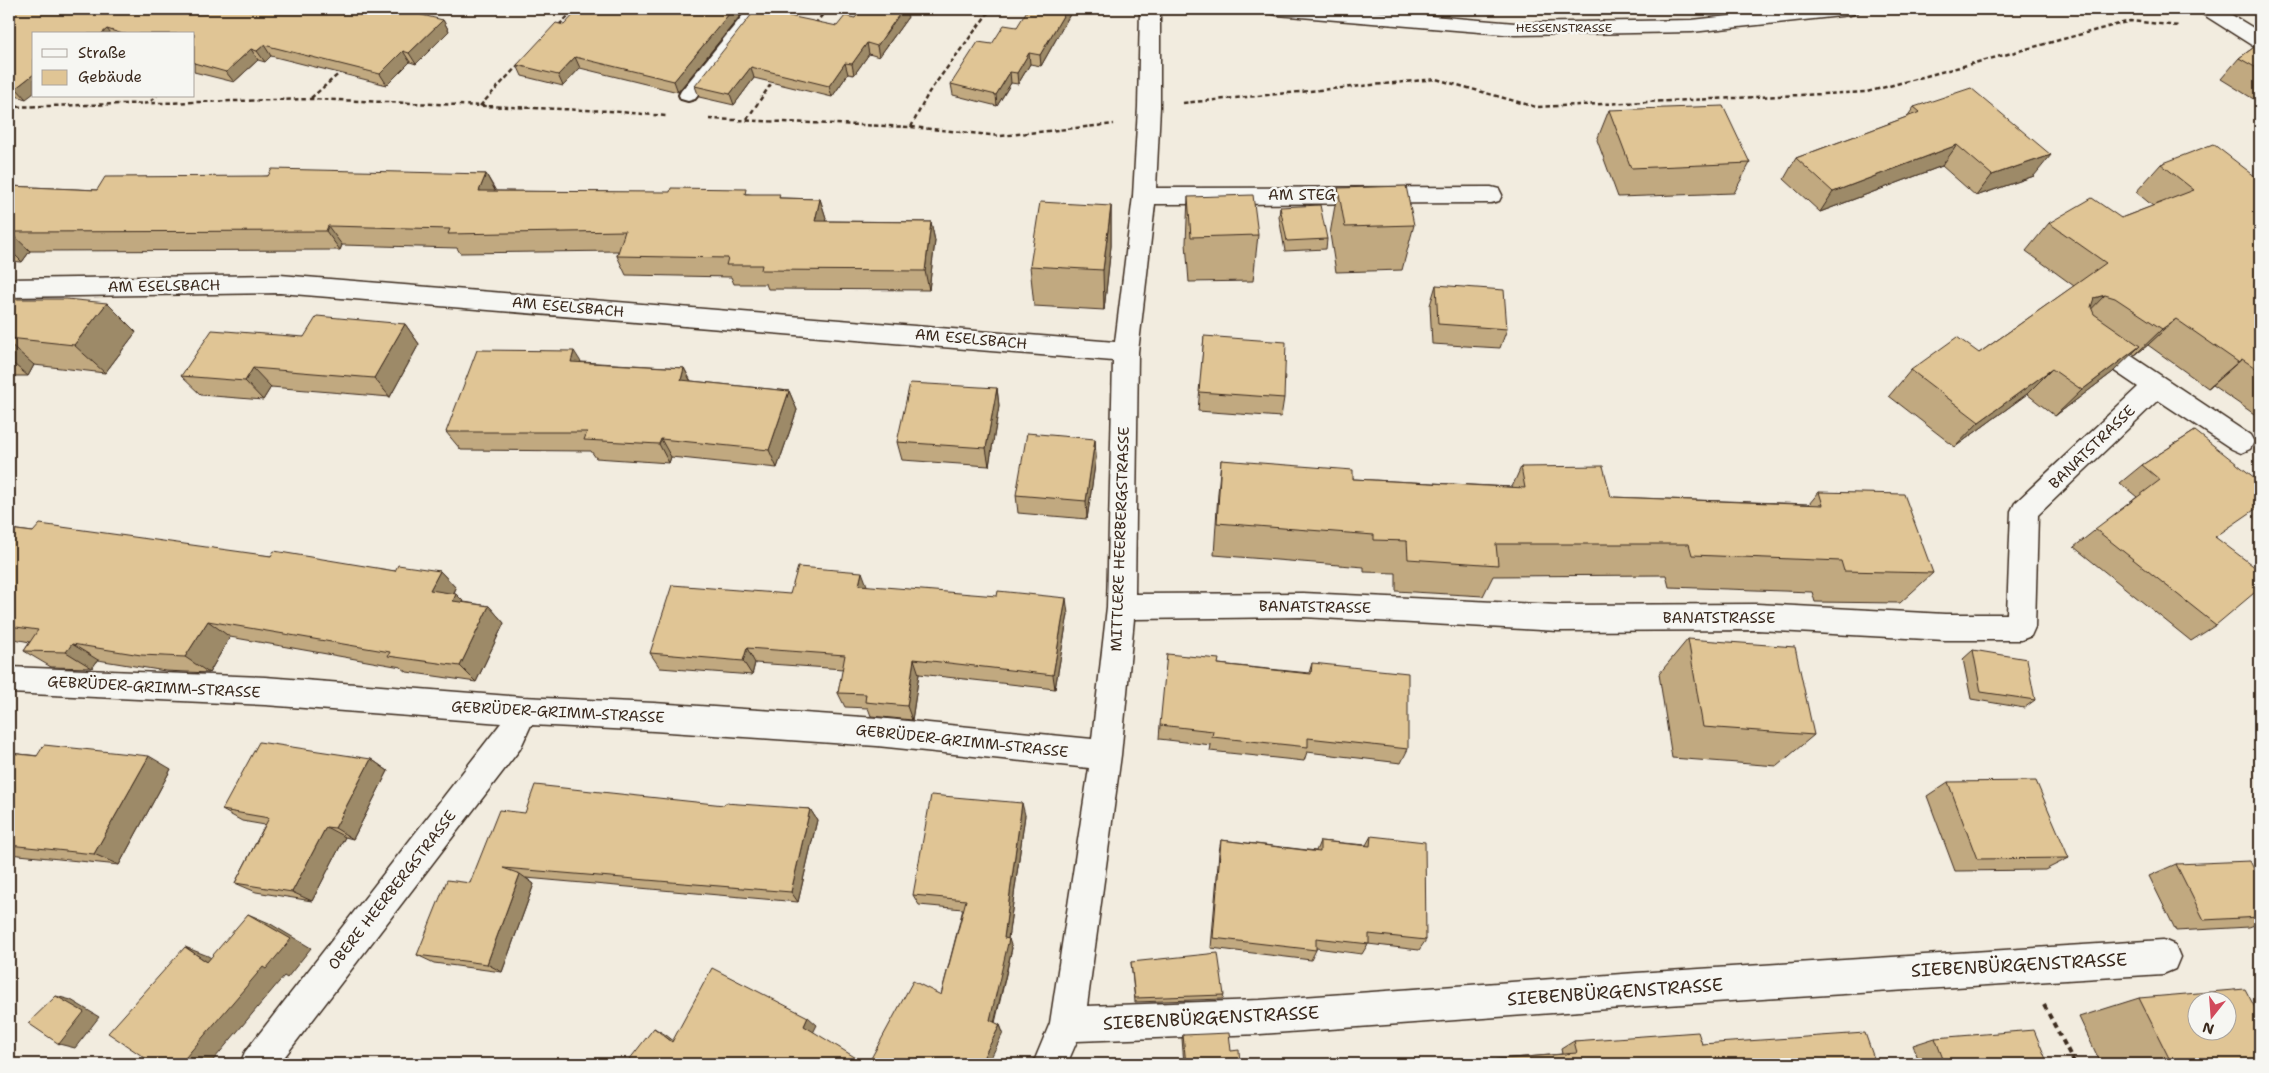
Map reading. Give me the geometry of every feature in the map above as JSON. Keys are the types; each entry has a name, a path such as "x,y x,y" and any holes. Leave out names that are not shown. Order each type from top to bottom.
{"street":[{"name":"MITTLERE HEERBERGSTRASSE","path":"1050,1064 1066,1024 1106,755 1121,607 1126,352 1144,196 1149,106 1150,9"},
{"name":"HESSENSTRASSE","path":"1277,9 1515,29 1692,26 1850,9"},
{"path":"2215,14 2260,41"},
{"name":"AM STEG","path":"1144,196 1491,195"},
{"name":"AM ESELSBACH","path":"9,288 280,284 1126,352"},
{"path":"2078,333 2241,442"},
{"name":"BANATSTRASSE","path":"1121,607 1303,605 1558,618 1757,617 1945,627 2021,627 2025,511 2156,386"},
{"name":"GEBRÜDER-GRIMM-STRASSE","path":"9,680 265,691 522,711 654,717 867,731 1106,755"},
{"name":"OBERE HEERBERGSTRASSE","path":"257,1064 509,739 522,711"},
{"name":"SIEBENBÜRGENSTRASSE","path":"1066,1024 1270,1016 2024,964 2163,957"}],"lane":[{"path":"688,95 757,9"}],"path":[{"path":"557,27 576,9"},
{"path":"811,30 827,9"},
{"path":"910,127 929,92 991,9"},
{"path":"705,119 910,127 1000,136 1125,122 1149,106 1436,79 1536,107 1867,92 2130,21 2177,25 2210,40 2215,14"},
{"path":"480,106 524,58"},
{"path":"311,98 348,65"},
{"path":"747,120 773,81"},
{"path":"150,102 155,98"},
{"path":"9,107 311,98 608,111 667,116"},
{"path":"2024,964 2075,1064"}],"building":[{"path":"12,9 242,9 254,12 257,9 397,9 443,20 409,53 403,51 380,74 264,45 257,51 251,49 226,72 195,63 195,32 117,32 107,29 103,32 32,32 32,76 16,88 9,86 9,12"},
{"path":"579,9 733,9 674,81 575,57 558,75 517,65 556,23 564,25"},
{"path":"756,9 837,26 845,16 855,18 862,9 903,9 877,46 867,43 852,64 845,63 829,86 751,67 730,94 695,86"},
{"path":"1028,9 1067,9 1040,55 1029,53 1017,73 1010,72 996,95 951,84 978,42 992,44 1004,25 1017,27"},
{"path":"2260,43 2260,70 2239,58"},
{"path":"1971,88 2051,155 1992,175 1957,145 1833,192 1796,158 1920,112 1914,107"},
{"path":"1723,106 1750,163 1631,168 1609,110"},
{"path":"2213,144 2260,180 2260,371 2242,359 2238,362 2176,319 2162,329 2115,298 2105,295 2094,298 2091,307 2094,314 2140,346 2082,390 2052,369 1979,422 1911,370 1957,337 1979,353 2106,263 2049,223 2092,198 2121,218 2194,190 2161,164"},
{"path":"272,169 486,174 479,191 670,192 671,188 746,189 745,194 780,194 779,198 820,199 815,221 931,222 925,271 761,270 762,265 726,265 728,258 617,256 625,231 448,234 450,229 328,226 326,231 10,232 9,234 9,186 97,190 105,177 268,176"},
{"path":"1406,186 1414,225 1345,227 1338,188"},
{"path":"1253,195 1258,235 1191,237 1188,197"},
{"path":"1040,202 1111,206 1103,270 1030,266"},
{"path":"1320,205 1327,239 1287,241 1280,207"},
{"path":"1436,285 1504,290 1507,329 1438,324"},
{"path":"9,299 66,299 107,303 74,345 9,338"},
{"path":"317,316 405,324 374,378 253,368 245,381 181,376 212,330 304,337"},
{"path":"1204,336 1286,342 1284,398 1199,392"},
{"path":"477,350 574,351 571,362 684,368 681,380 789,391 769,450 661,439 659,444 584,440 587,432 446,432"},
{"path":"910,383 997,388 986,448 897,442"},
{"path":"2195,431 2260,482 2260,506 2215,537 2260,571 2260,588 2216,625 2095,529 2160,480 2142,465"},
{"path":"1027,433 1095,439 1086,501 1016,495"},
{"path":"1221,460 1353,470 1353,479 1525,488 1521,467 1603,466 1611,497 1823,505 1819,492 1904,494 1933,573 1844,571 1841,561 1692,555 1689,544 1496,544 1498,565 1408,559 1407,541 1374,540 1374,535 1217,523"},
{"path":"40,524 271,556 274,551 395,571 398,565 440,571 430,590 456,594 453,601 489,606 460,666 388,656 390,652 208,621 185,657 141,655 72,644 66,652 24,651 38,630 9,626 9,529 33,532"},
{"path":"798,567 862,572 859,585 997,596 998,591 1066,598 1053,675 914,659 907,706 865,702 866,694 838,693 845,655 747,648 743,661 650,653 672,585 790,594"},
{"path":"1688,639 1795,647 1814,735 1703,727"},
{"path":"1973,650 2027,659 2035,700 1981,692"},
{"path":"1167,654 1219,659 1218,664 1311,674 1312,663 1408,673 1408,749 1308,738 1308,747 1212,737 1213,731 1160,725"},
{"path":"259,742 371,759 335,828 326,827 292,892 235,883 269,818 222,810"},
{"path":"44,745 149,756 94,854 9,845 9,753 37,756"},
{"path":"2036,781 2069,858 1977,859 1948,782"},
{"path":"535,785 724,805 725,803 810,809 791,892 503,868 520,874 487,964 417,955 447,880 470,883 499,810 525,813"},
{"path":"931,795 1022,803 1004,938 1009,939 990,1020 1000,1025 980,1064 868,1064 913,981 941,995 966,900 913,895"},
{"path":"1371,836 1425,842 1426,940 1369,934 1369,944 1316,938 1316,950 1213,938 1221,840 1320,852 1320,841 1370,846"},
{"path":"2250,861 2260,881 2260,917 2204,920 2176,864"},
{"path":"248,914 291,939 266,969 263,967 180,1064 154,1064 108,1033 185,947 207,962"},
{"path":"1218,953 1224,995 1135,998 1131,962"},
{"path":"712,968 808,1017 804,1026 866,1064 633,1064 629,1060 654,1028 672,1042"},
{"path":"2245,989 2260,1017 2260,1064 2172,1064 2139,998 2186,994 2186,1040 2236,1040 2236,990 2233,990"},
{"path":"56,996 84,1012 59,1044 28,1023"},
{"path":"2034,1030 2048,1064 1945,1064 1935,1038"},
{"path":"1698,1032 1702,1044 1865,1033 1876,1064 1465,1064 1464,1062 1577,1053 1574,1041"},
{"path":"1229,1033 1231,1051 1239,1050 1240,1064 1186,1064 1183,1035"},
{"path":"329,1058 337,1064 323,1064"}]}
